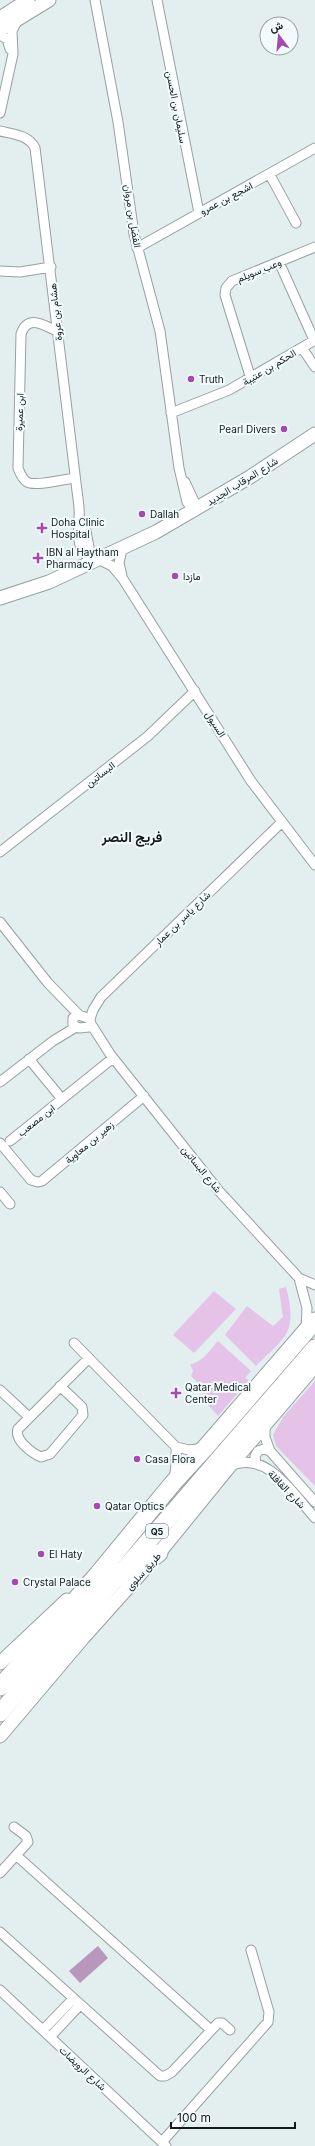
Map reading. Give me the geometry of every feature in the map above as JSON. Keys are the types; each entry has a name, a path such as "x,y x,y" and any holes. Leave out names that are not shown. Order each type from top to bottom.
{"highway":[{"name":"Q5","path":"0,1687 98,1574 173,1484 310,1327"},
{"name":"طريق سلوى","path":"0,1713 315,1348"},
{"path":"99,1598 159,1553"}],"main road":[{"path":"0,18 28,0"},
{"path":"0,30 17,21 49,0"},
{"name":"شارع المرقاب الجديد","path":"94,559 122,549 196,509 250,477 315,434"},
{"name":"شارع المرقاب الجديد","path":"0,598 32,586 49,582 158,526 167,525"},
{"name":"طريق سلوى","path":"0,1736 83,1638 159,1553 229,1466 315,1366"},
{"path":"0,1663 48,1617 98,1574"}],"street":[{"name":"الفضل بن مروان","path":"95,0 118,122 137,248 160,331 181,478 187,502 196,509"},
{"name":"سليمان بن الحسن","path":"157,0 199,213"},
{"path":"0,113 13,50 12,31 17,21"},
{"path":"0,35 9,42 10,60"},
{"name":"هشام بن عروة","path":"0,131 27,138 33,143 35,148 51,267 57,331 80,518 78,531 81,548 94,559"},
{"name":"اشجع بن عمرو","path":"137,248 270,175 315,148"},
{"path":"270,175 296,223"},
{"name":"وعب سويلم","path":"251,379 227,302 226,288 232,281 315,247"},
{"path":"278,262 315,340"},
{"path":"0,271 20,272 51,267"},
{"name":"ابن عميرة","path":"57,331 37,322 30,323 24,327 21,334 18,468 21,476 27,482 34,484 75,478"},
{"name":"الحكم بن عتيبة","path":"171,413 209,399 251,379 315,340"},
{"name":"الحكم بن عتيبة","path":"302,348 315,367"},
{"name":"السيول","path":"122,549 119,563 123,579"},
{"name":"السيول","path":"94,559 112,566 123,579 243,769 315,865"},
{"name":"البساتين","path":"0,852 148,736 195,691"},
{"name":"شارع ياسر بن عمار","path":"91,1021 95,1005 101,997 282,822"},
{"path":"0,922 48,982 49,989 76,1022"},
{"path":"0,1082 76,1022 91,1021"},
{"name":"شارع البساتين","path":"91,1021 112,1056"},
{"name":"شارع البساتين","path":"76,1022 112,1056 219,1191 299,1278 315,1285"},
{"name":"ابن مصعب","path":"10,1141 112,1056"},
{"name":"ابن مصعب","path":"29,1059 62,1099"},
{"name":"زهير بن معاوية","path":"0,1143 31,1180 38,1182 45,1179 144,1096"},
{"path":"0,1192 10,1204"},
{"name":"شارع البساتين","path":"299,1278 308,1308 310,1327"},
{"path":"74,1343 176,1447 189,1450 206,1447"},
{"path":"60,1386 82,1407 83,1415 47,1456 38,1456 17,1436 18,1429 60,1386 89,1358"},
{"path":"0,1390 29,1417"},
{"name":"شارع القافلة","path":"265,1425 265,1437 270,1452 315,1502"},
{"path":"173,1484 176,1466 176,1447"},
{"path":"229,1466 241,1462 256,1463 255,1456 258,1451 264,1449 270,1452"},
{"name":"شارع القافلة","path":"256,1463 275,1474 315,1518"},
{"path":"0,1873 17,1856 28,1842 26,1836 14,1827"},
{"path":"17,1856 211,2030"},
{"path":"0,1932 160,2076 165,2076 172,2072 219,2023 230,2030"},
{"path":"164,2144 268,2022 269,2012 251,1950"},
{"name":"شارع الرويضات","path":"0,1990 164,2144"},
{"path":"46,2033 77,2002"}],"shaded area":[{"path":"286,1287 291,1315 287,1332 282,1340 256,1366 225,1335 247,1306 273,1326 283,1317 279,1289"},
{"path":"214,1291 236,1309 194,1353 173,1335"},
{"path":"218,1341 251,1371 245,1378 249,1380 218,1416 208,1405 212,1400 195,1386 198,1383 191,1376 193,1371 190,1364 202,1359"},
{"path":"315,1381 315,1486 276,1446 273,1435 283,1417"},
{"path":"98,1946 108,1958 80,1983 69,1971"}],"place":[{"name":"Truth","path":"191,379"},
{"name":"Pearl Divers","path":"284,429"},
{"name":"Dallah","path":"142,514"},
{"name":"Doha Clinic Hospital","path":"42,528"},
{"name":"IBN al Haytham Pharmacy","path":"38,558"},
{"name":"مازدا","path":"175,576"},
{"name":"Qatar Medical Center","path":"176,1393"},
{"name":"Casa Flora","path":"137,1459"},
{"name":"Qatar Optics","path":"97,1506"},
{"name":"El Haty","path":"41,1554"},
{"name":"Crystal Palace","path":"15,1582"}],"district":[{"name":"فريج النصر","path":"132,836"}]}
